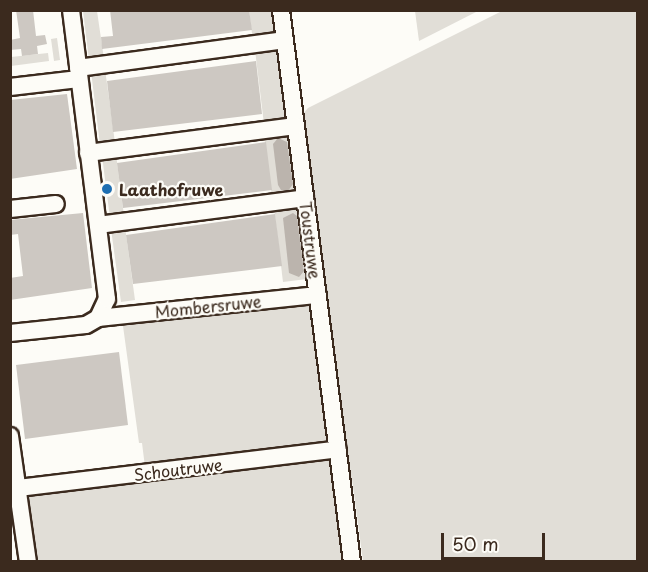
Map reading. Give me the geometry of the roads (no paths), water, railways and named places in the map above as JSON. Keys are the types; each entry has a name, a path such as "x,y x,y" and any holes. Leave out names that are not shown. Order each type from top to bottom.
{"street":[{"path":"71,10 108,292 106,306 98,318"},
{"name":"Toustruwe","path":"281,10 352,561"},
{"path":"10,87 79,73 285,40"},
{"path":"88,153 295,126"},
{"path":"98,225 305,198"},
{"path":"10,209 57,204"},
{"name":"Mombersruwe","path":"10,333 86,326 98,318 318,295"},
{"path":"10,436 18,488 18,545 28,561"},
{"name":"Schoutruwe","path":"18,488 338,449"}],"place":[{"name":"Laathofruwe","path":"107,189"}]}
